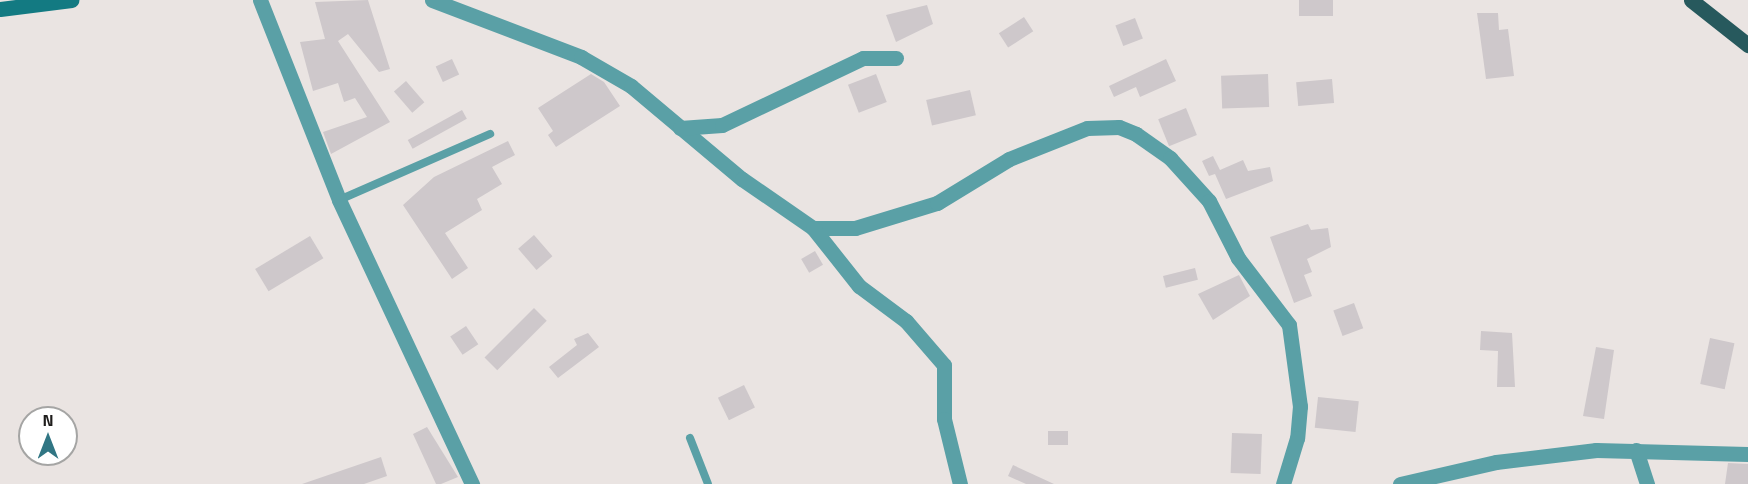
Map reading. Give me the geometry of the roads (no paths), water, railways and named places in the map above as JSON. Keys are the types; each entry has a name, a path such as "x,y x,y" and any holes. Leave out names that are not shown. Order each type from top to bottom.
{"main road":[{"path":"1691,0 1748,45"}],"street":[{"path":"0,9 71,0"},
{"path":"260,0 339,201 472,484"},
{"path":"432,0 581,57 631,86 680,128 813,228 859,286 906,321 944,365 944,419 960,484"},
{"path":"680,128 722,125 863,58 896,58"},
{"path":"813,228 855,228 937,203 1009,159 1088,128 1119,127 1136,134 1170,159 1209,201 1238,258 1289,325 1296,347 1298,438 1283,484"},
{"path":"1636,450 1647,484"},
{"path":"1400,484 1496,462 1636,450 1748,454"}],"lane":[{"path":"339,201 490,134"},
{"path":"690,438 708,484"}]}
